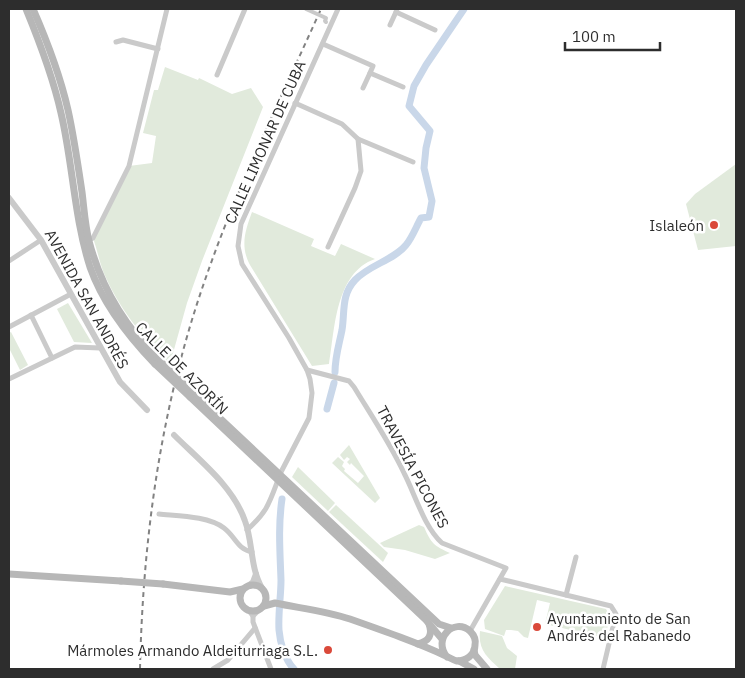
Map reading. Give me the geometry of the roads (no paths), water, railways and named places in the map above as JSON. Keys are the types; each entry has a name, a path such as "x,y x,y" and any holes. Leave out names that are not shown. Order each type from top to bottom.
{"main road":[{"name":"CALLE DE AZORÍN","path":"26,9 50,71 61,113 70,155 79,222 91,268 111,310 122,327 136,345 156,361 439,624 451,628"},
{"name":"CALLE DE AZORÍN","path":"33,9 52,57 68,108 89,240 106,290 118,311 156,361"},
{"name":"CALLE DE AZORÍN","path":"279,477 442,639"},
{"path":"9,574 120,580 230,592 256,585 262,588 266,596 279,604 349,619 418,644 474,669"},
{"path":"240,603 240,594 245,587"},
{"path":"230,592 236,596 244,608 256,611 279,604"},
{"path":"256,611 266,596"},
{"path":"418,644 429,638 431,629 429,624"},
{"path":"418,644 428,646 434,644 442,639 451,628 461,627 470,631 475,640 475,655 487,669"},
{"path":"442,639 442,649 447,657"},
{"path":"459,661 468,658 474,650"}],"street":[{"path":"89,240 93,238 128,166 167,9"},
{"path":"217,75 245,9"},
{"path":"306,9 326,18 326,22"},
{"name":"CALLE LIMONAR DE CUBA","path":"247,530 263,515 270,503 279,477 309,418 312,393 307,370 242,264 238,246 241,224 338,9"},
{"path":"390,25 396,11 435,30"},
{"path":"116,42 123,40 158,49"},
{"path":"323,44 373,66 364,88"},
{"path":"370,73 403,87"},
{"path":"296,102 342,124 358,139 413,162"},
{"path":"328,247 361,171 358,139"},
{"name":"AVENIDA SAN ANDRÉS","path":"9,198 41,240 120,382 147,410"},
{"path":"9,261 41,240"},
{"path":"9,327 72,294"},
{"path":"32,316 52,358"},
{"path":"9,379 75,347 100,348"},
{"name":"TRAVESÍA PICONES","path":"307,370 349,381 404,472 428,525 436,538 442,543 506,568 500,580"},
{"path":"174,435 215,476 238,504 247,530 256,573 262,588"},
{"path":"159,514 211,521 225,528 237,544 252,552"},
{"path":"566,596 576,558"},
{"path":"245,587 252,582 256,573"},
{"path":"470,631 500,580 611,606 616,614 603,669"},
{"path":"256,611 255,628 272,669"},
{"path":"213,669 228,660 255,628"},
{"path":"228,660 228,669"}],"waterway":[{"path":"335,372 347,292 355,280 367,270 401,250 410,239 421,218 429,217 432,201 424,168 430,131 409,106 414,86 464,9"},
{"path":"327,409 334,383"},
{"path":"282,499 279,630 284,651 294,669"}],"railway":[{"path":"140,669 145,570 157,472 166,423 190,327 205,280 231,211 321,9"}],"place":[{"name":"Islaleón","path":"714,225"},
{"name":"Ayuntamiento de San Andrés del Rabanedo","path":"537,627"},
{"name":"Mármoles Armando Aldeiturriaga S.L.","path":"328,650"}]}
